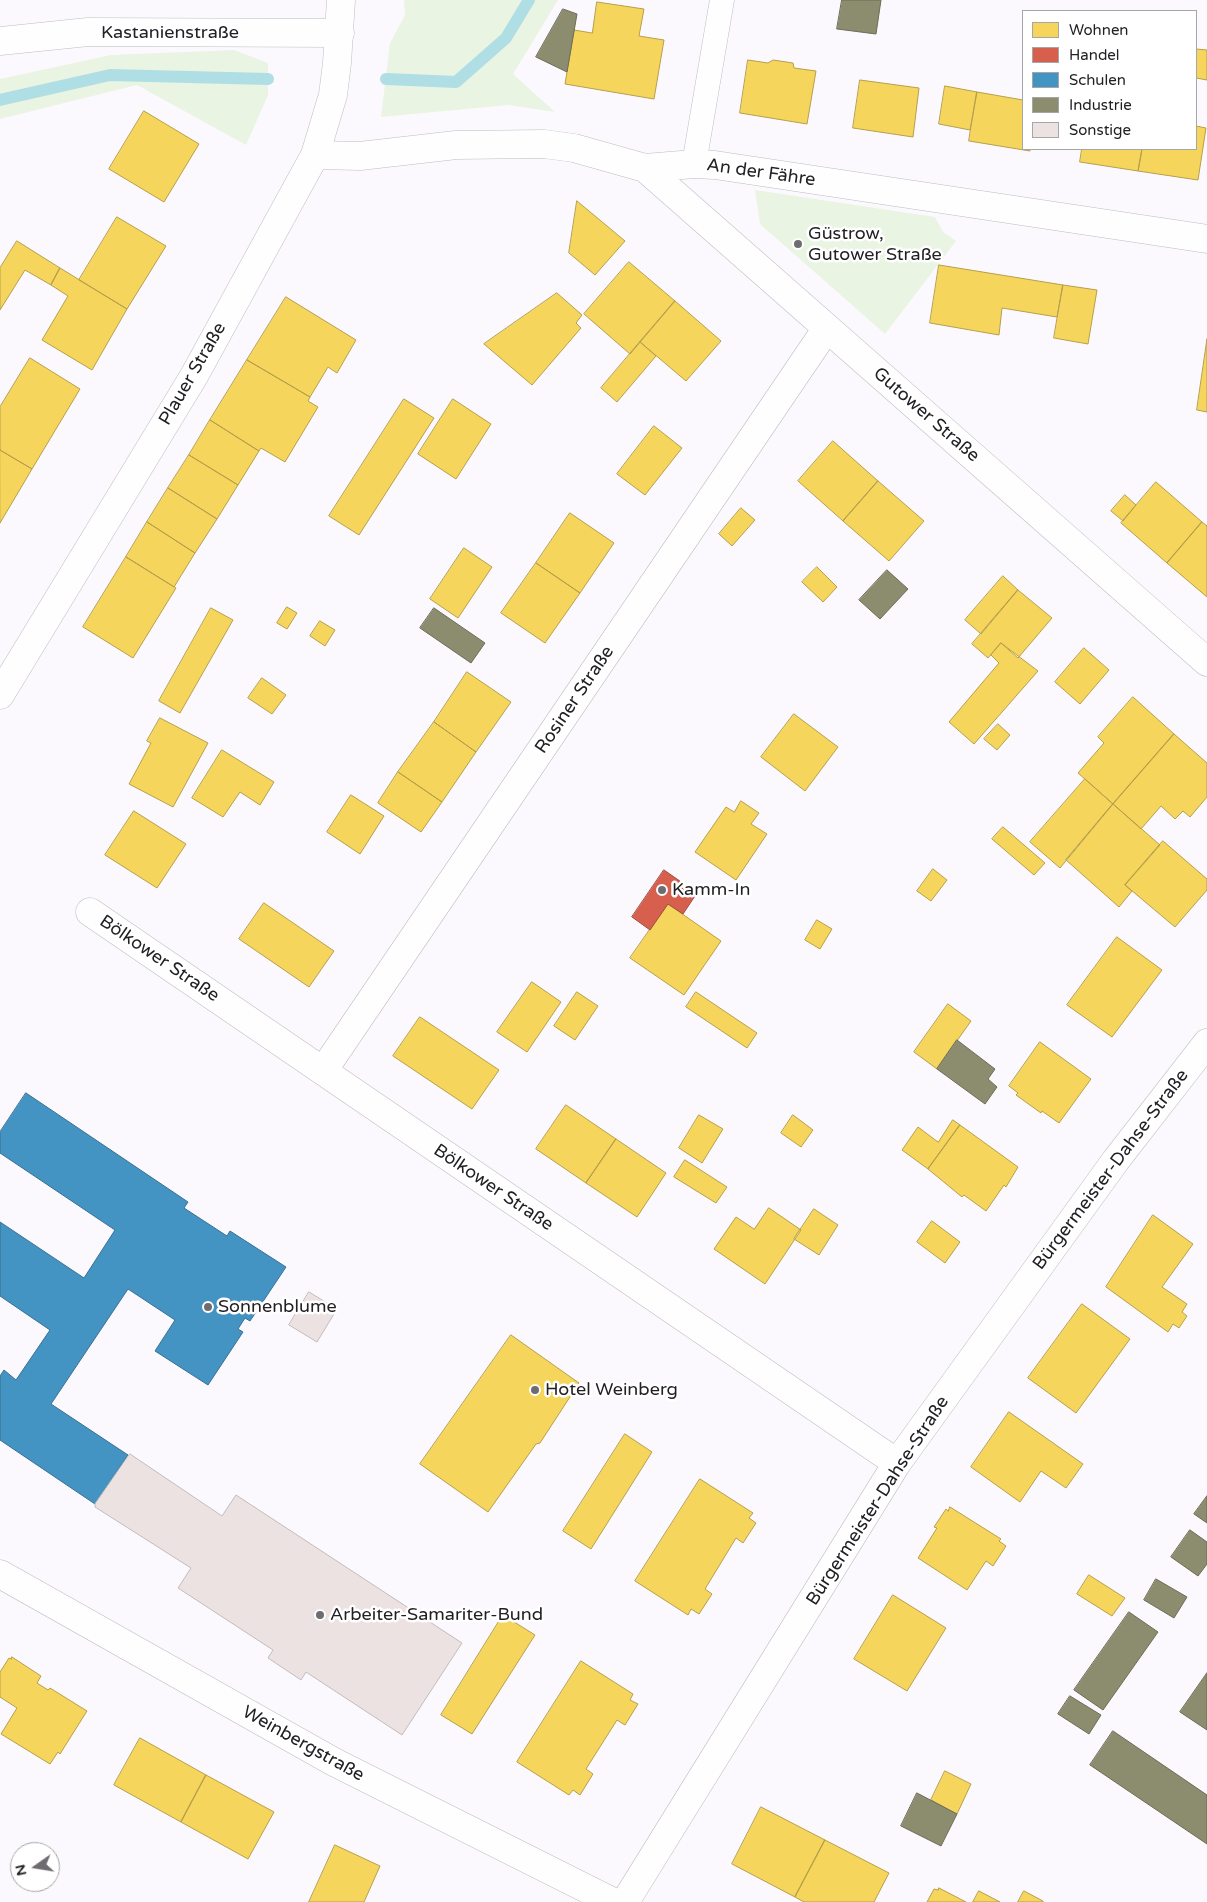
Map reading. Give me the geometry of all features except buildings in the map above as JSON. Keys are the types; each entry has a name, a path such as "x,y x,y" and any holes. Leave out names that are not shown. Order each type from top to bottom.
{"street":[{"name":"Plauer Straße","path":"0,695 194,376 315,155 333,95 340,33 341,0"},
{"name":"Kastanienstraße","path":"0,41 88,32 340,33"},
{"name":"An der Fähre","path":"315,155 360,156 456,145 544,144 574,148 645,168 694,164 1207,238"},
{"name":"Gutower Straße","path":"645,168 1207,662"},
{"name":"Rosiner Straße","path":"323,1071 826,328"},
{"name":"Bölkower Straße","path":"90,912 898,1464"},
{"name":"Bürgermeister-Dahse-Straße","path":"624,1902 898,1464 1116,1160 1207,1043"},
{"name":"Weinbergstraße","path":"0,1574 334,1762 613,1902"}],"lane":[{"path":"694,164 722,0"}],"green space":[{"path":"404,0 558,0 513,74 555,112 508,105 381,117 390,43 405,15"},
{"path":"234,50 268,63 268,95 246,145 137,85 0,119 0,79 111,55"},
{"path":"755,190 935,217 943,232 956,241 885,334 760,224"}],"waterway":[{"path":"386,79 456,82 506,38 529,0"},
{"path":"0,100 110,75 268,79"}],"place":[{"name":"Güstrow, Gutower Straße","path":"798,244"},
{"name":"Kamm-In","path":"662,890"},
{"name":"Sonnenblume","path":"208,1307"},
{"name":"Hotel Weinberg","path":"535,1390"},
{"name":"Arbeiter-Samariter-Bund","path":"320,1615"}]}
